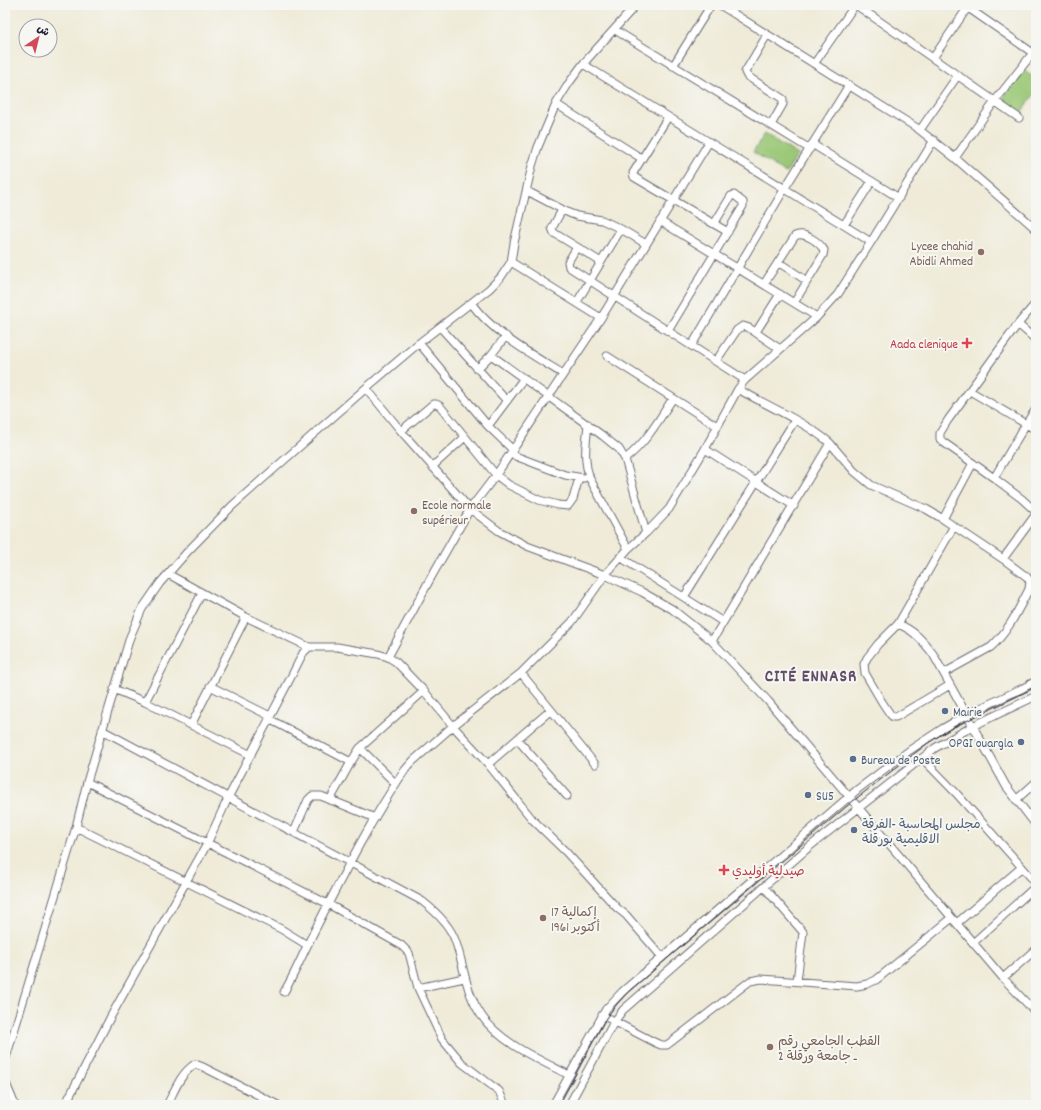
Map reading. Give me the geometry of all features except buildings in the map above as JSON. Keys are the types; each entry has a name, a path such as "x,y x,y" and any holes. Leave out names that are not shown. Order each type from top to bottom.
{"street":[{"path":"5,1061 76,826 114,689 130,637 142,609 168,574 188,551 232,506 366,388 419,343 489,289 501,277 511,262 514,243 538,147 556,104 569,83 584,64 636,5"},
{"path":"673,66 711,5"},
{"path":"720,5 920,130 934,140 1036,229"},
{"path":"814,64 855,5 1019,118"},
{"path":"933,58 966,6 1034,51 995,101 955,158"},
{"path":"615,30 771,125 811,146 899,198"},
{"path":"767,35 745,72 747,76 783,99 784,104 771,125"},
{"path":"584,64 871,242"},
{"path":"920,130 958,75"},
{"path":"692,345 785,188 849,85"},
{"path":"556,104 641,158"},
{"path":"668,117 633,172 634,177 728,232"},
{"path":"284,992 295,974 307,945 350,861 396,784 413,761 453,726 521,673 572,622 605,575 620,557 669,509 705,449 738,389 745,380 830,304 844,285 934,140"},
{"path":"388,658 429,581 470,509 512,452 601,318 709,142"},
{"path":"844,225 872,181"},
{"path":"527,190 562,210 577,216 602,220 646,244"},
{"path":"668,331 744,205 736,196 731,196 714,224"},
{"path":"562,210 553,224 552,231 601,262"},
{"path":"660,221 817,317"},
{"path":"577,302 621,229"},
{"path":"764,284 797,234 804,235 818,243 823,248 824,253 794,303"},
{"path":"577,247 568,262 567,265 569,267 745,380"},
{"path":"511,262 601,318"},
{"path":"778,262 807,281"},
{"path":"756,332 780,294"},
{"path":"471,303 484,318 506,336 563,374"},
{"path":"1003,559 1036,513 1022,499 943,442 940,437 941,430 948,420 1018,324 1036,303"},
{"path":"1018,324 1036,340"},
{"path":"716,361 739,327 743,326 746,326 756,332 780,349"},
{"path":"440,327 507,401"},
{"path":"477,369 491,355 506,336"},
{"path":"419,343 488,426 512,452 565,475 590,479"},
{"path":"491,355 588,424 619,449 625,459 646,533"},
{"path":"607,356 717,426"},
{"path":"488,426 524,378"},
{"path":"366,388 401,431 470,509 499,532 527,546 605,575 658,601 691,623 712,641 768,701 973,943 1036,1014"},
{"path":"738,389 820,435 854,471 871,485 910,502 943,519 1027,577 1030,582 1029,588 1007,630 991,647 944,673"},
{"path":"970,391 1036,430"},
{"path":"625,459 637,449 673,398"},
{"path":"401,431 433,404 436,404 440,406 496,475 522,493 539,500 568,506 572,502 579,478"},
{"path":"994,478 1036,409"},
{"path":"684,597 795,420"},
{"path":"588,424 585,455 590,479 628,549"},
{"path":"432,467 465,437"},
{"path":"712,641 830,444"},
{"path":"705,449 794,506"},
{"path":"943,519 973,463"},
{"path":"950,685 893,717 865,673 864,664 878,644 898,624 954,526"},
{"path":"620,557 723,622"},
{"path":"168,574 246,617 310,647 338,647 388,658 396,662 424,691 453,726 488,764 532,819 566,852 617,908 626,915 662,957"},
{"path":"145,702 202,593"},
{"path":"191,725 246,617"},
{"path":"898,624 922,640 933,654 992,761 1016,800 1036,825"},
{"path":"65,1105 110,1018 207,844 228,798 303,653 310,647"},
{"path":"521,673 595,764"},
{"path":"553,1105 602,1015 612,1001 662,957 849,797 910,750 942,729 1036,681"},
{"path":"210,686 351,762"},
{"path":"114,689 145,702 251,755"},
{"path":"330,800 360,748 424,691"},
{"path":"570,1105 614,1022 623,1010 809,847 922,758 942,743 973,726 1036,696"},
{"path":"488,764 551,710"},
{"path":"102,730 228,798 350,861 429,906 445,924 456,942 464,978 476,1006 488,1023 523,1051 569,1075"},
{"path":"517,739 568,796"},
{"path":"360,748 396,784"},
{"path":"922,758 1036,883"},
{"path":"87,782 328,904 400,945 409,953 418,988 442,1039 462,1063 499,1091 505,1105"},
{"path":"1016,800 1036,782"},
{"path":"294,832 308,800 312,796 321,796 375,818"},
{"path":"76,826 186,881 307,945"},
{"path":"602,1015 661,1045 668,1045 742,985 750,981 761,979 858,986 867,984 876,980 955,921 1022,867"},
{"path":"973,943 1036,886"},
{"path":"764,887 803,932 797,981"},
{"path":"1003,978 1036,950"},
{"path":"418,988 464,978"},
{"path":"168,1105 180,1080 188,1069 195,1064 203,1067 263,1102 278,1105"},
{"path":"5,1081 15,1105"}],"green space":[{"path":"1023,70 1036,79 1036,92 1020,114 1001,101"},
{"path":"765,134 798,155 786,173 753,152"}],"tram line":[{"path":"559,1105 606,1018 629,991 853,801 928,743 950,729 1036,687"}],"place":[{"name":"Lycee chahid Abidli Ahmed","path":"981,252"},
{"name":"Aada clenique","path":"967,343"},
{"name":"Ecole normale supérieur","path":"414,511"},
{"name":"Mairie","path":"945,711"},
{"name":"OPGI ouargla","path":"1021,742"},
{"name":"Bureau de Poste","path":"853,759"},
{"name":"SU5","path":"808,795"},
{"name":"مجلس المحاسبة -الفرقة الاقليمية بورقلة","path":"854,830"},
{"name":"صيدلية أوليدي","path":"724,870"},
{"name":"إكمالية 17 أكتوبر 1961","path":"543,918"},
{"name":"القطب الجامعي رقم 2 ـ جامعة ورقلة","path":"770,1047"}],"district":[{"name":"CITÉ ENNASR","path":"811,675"}]}
